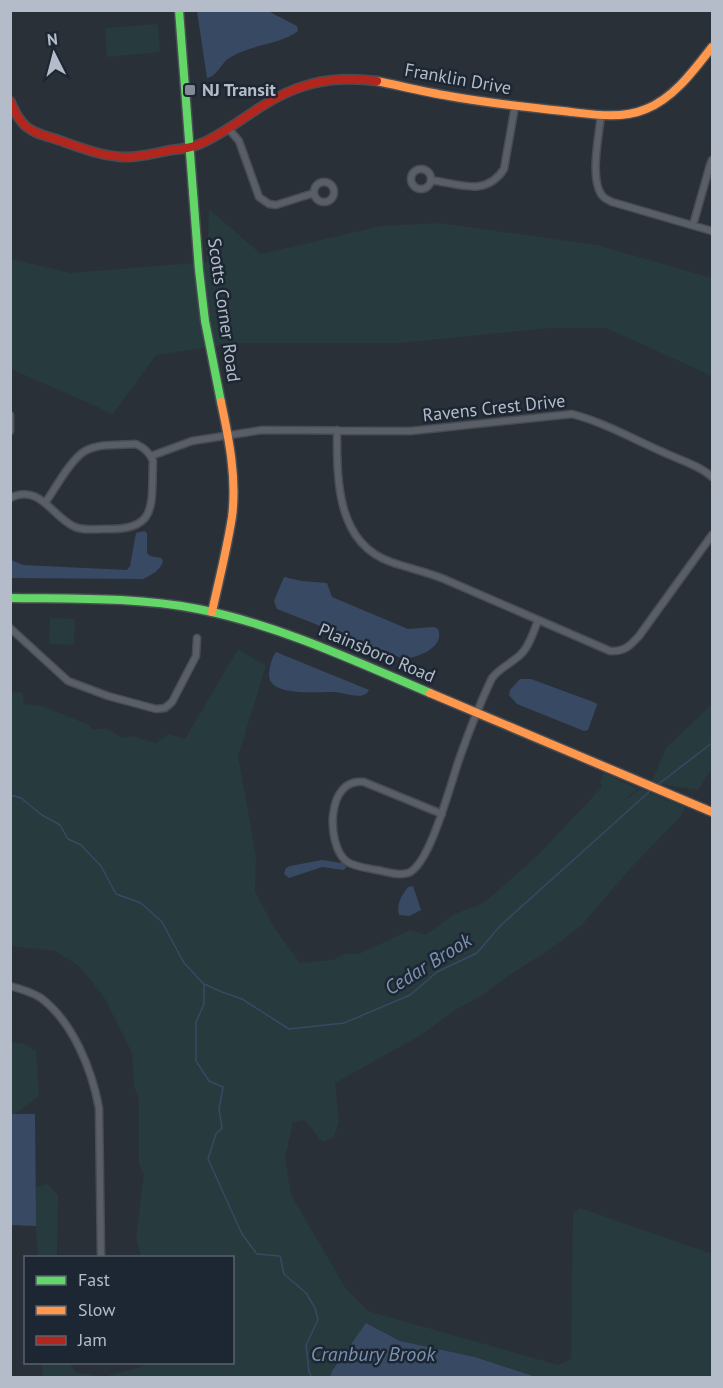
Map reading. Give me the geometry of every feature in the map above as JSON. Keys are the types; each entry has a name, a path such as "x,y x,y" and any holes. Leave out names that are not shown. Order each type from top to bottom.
{"street":[{"name":"Scotts Corner Road","path":"179,10 205,321 228,434 233,477 232,515 212,612"},
{"name":"Franklin Drive","path":"10,101 18,120 27,129 106,154 121,157 138,156 189,148 228,129 259,106 285,91 308,84 340,79 379,80 446,96 515,106 601,115 634,112 660,101 690,74 712,47"},
{"path":"431,180 478,187 489,184 499,177 504,169 515,106"},
{"path":"601,115 596,170 597,185 602,197 612,202 712,231"},
{"path":"228,129 239,141 258,197 269,204 276,205 314,193"},
{"path":"693,225 712,160"},
{"name":"Ravens Crest Drive","path":"151,456 192,441 262,430 411,431 572,414 584,417 658,450 712,477"},
{"path":"10,415 10,431"},
{"path":"337,430 339,493 349,526 365,547 390,562 422,570 610,651 621,651 627,648 639,636 712,535"},
{"path":"10,498 23,494 32,495 65,521 80,529 130,529 144,520 150,510 153,461 151,456 136,444 93,448 85,451 76,458 45,503"},
{"name":"Plainsboro Road","path":"10,598 134,601 212,612 264,625 288,633 712,812"},
{"path":"442,814 382,789 354,782 340,791 336,798 334,824 338,849 347,862 356,866 397,874 405,874 417,867 442,814 450,794 460,756 492,678 526,650 538,621"},
{"path":"10,628 68,681 108,696 156,709 169,706 196,656 198,638"},
{"path":"10,986 32,993 57,1012 82,1053 95,1085 99,1108 101,1256"}],"green space":[{"path":"158,24 160,52 107,57 105,28"},
{"path":"209,209 261,254 381,226 439,223 597,245 712,278 712,376 606,328 550,328 399,343 235,343 156,355 113,414 11,369 11,259 70,273 207,262"},
{"path":"50,618 75,619 74,645 49,644"},
{"path":"238,649 266,666 238,756 256,856 255,891 273,926 300,963 333,960 344,954 359,954 410,930 426,935 454,914 484,903 538,855 602,787 600,781 604,773 638,789 623,801 641,789 685,807 681,816 629,870 583,924 551,949 479,997 455,1010 421,1035 335,1083 339,1121 334,1137 322,1142 305,1120 293,1122 285,1158 291,1195 345,1287 368,1311 558,1365 571,1359 573,1213 580,1208 712,1254 712,1377 536,1377 475,1357 400,1341 367,1323 330,1377 103,1377 144,1364 234,1364 234,1256 141,1256 136,1236 144,1175 139,1164 139,1100 134,1086 132,1053 104,997 79,966 55,951 11,946 11,692 23,693 24,704 45,707 89,725 93,730 106,728 123,738 132,736 156,743 168,734 185,739"},
{"path":"712,704 712,768 698,790 652,781 666,748"},
{"path":"10,1042 24,1044 36,1051 39,1096 15,1114 35,1114 36,1187 47,1184 58,1195 57,1256 38,1256 36,1226 11,1225"},
{"path":"42,1364 70,1364 75,1372 103,1377 43,1377"}],"water":[{"path":"197,11 268,11 297,26 298,31 283,39 239,53 228,59 214,75 207,78"},
{"path":"144,531 147,533 147,553 163,561 158,570 143,579 11,578 11,560 23,565 127,570 130,566 136,533"},
{"path":"284,577 327,583 332,597 408,629 434,627 438,629 438,641 430,650 404,659 277,609 274,601"},
{"path":"276,652 369,690 363,695 354,696 335,692 296,692 277,687 271,682 269,674"},
{"path":"520,679 531,679 596,703 588,730 584,731 517,704 509,695 510,690"},
{"path":"322,860 342,863 347,867 343,870 322,867 289,878 284,874 286,868 290,866"},
{"path":"413,886 421,910 409,916 399,915 398,907 402,896 408,887"},
{"path":"11,1114 35,1114 36,1226 11,1225"},
{"name":"Cranbury Brook","path":"366,1323 400,1341 475,1357 536,1377 330,1377"}],"waterway":[{"name":"Cedar Brook","path":"656,786 712,743"},
{"name":"Cedar Brook","path":"204,984 242,999 289,1029 344,1023 410,995 437,972 477,953 500,926 650,791"},
{"name":"Cranbury Brook","path":"10,795 21,798 42,815 60,825 68,839 81,845 101,866 116,894 141,903 162,922 184,963 204,984 204,1004 196,1022 196,1061 209,1081 223,1087 219,1109 222,1128 216,1134 208,1159 242,1234 257,1254 280,1256 284,1274 306,1293 315,1308 318,1320 306,1345 309,1372 312,1378"}],"traffic: fast":[{"path":"179,10 199,270 205,321 221,402"},
{"path":"10,598 151,602 198,609 287,634 430,693"}],"traffic: slow":[{"path":"377,81 492,103 594,115 626,114 646,109 666,98 683,82 712,47"},
{"path":"212,612 228,541 234,488 221,402"},
{"path":"430,693 712,812"}],"traffic: jam":[{"path":"10,101 25,126 37,133 102,154 132,157 198,145 222,133 268,102 297,88 342,79 377,81"}],"place":[{"name":"NJ Transit","path":"190,90"}]}
